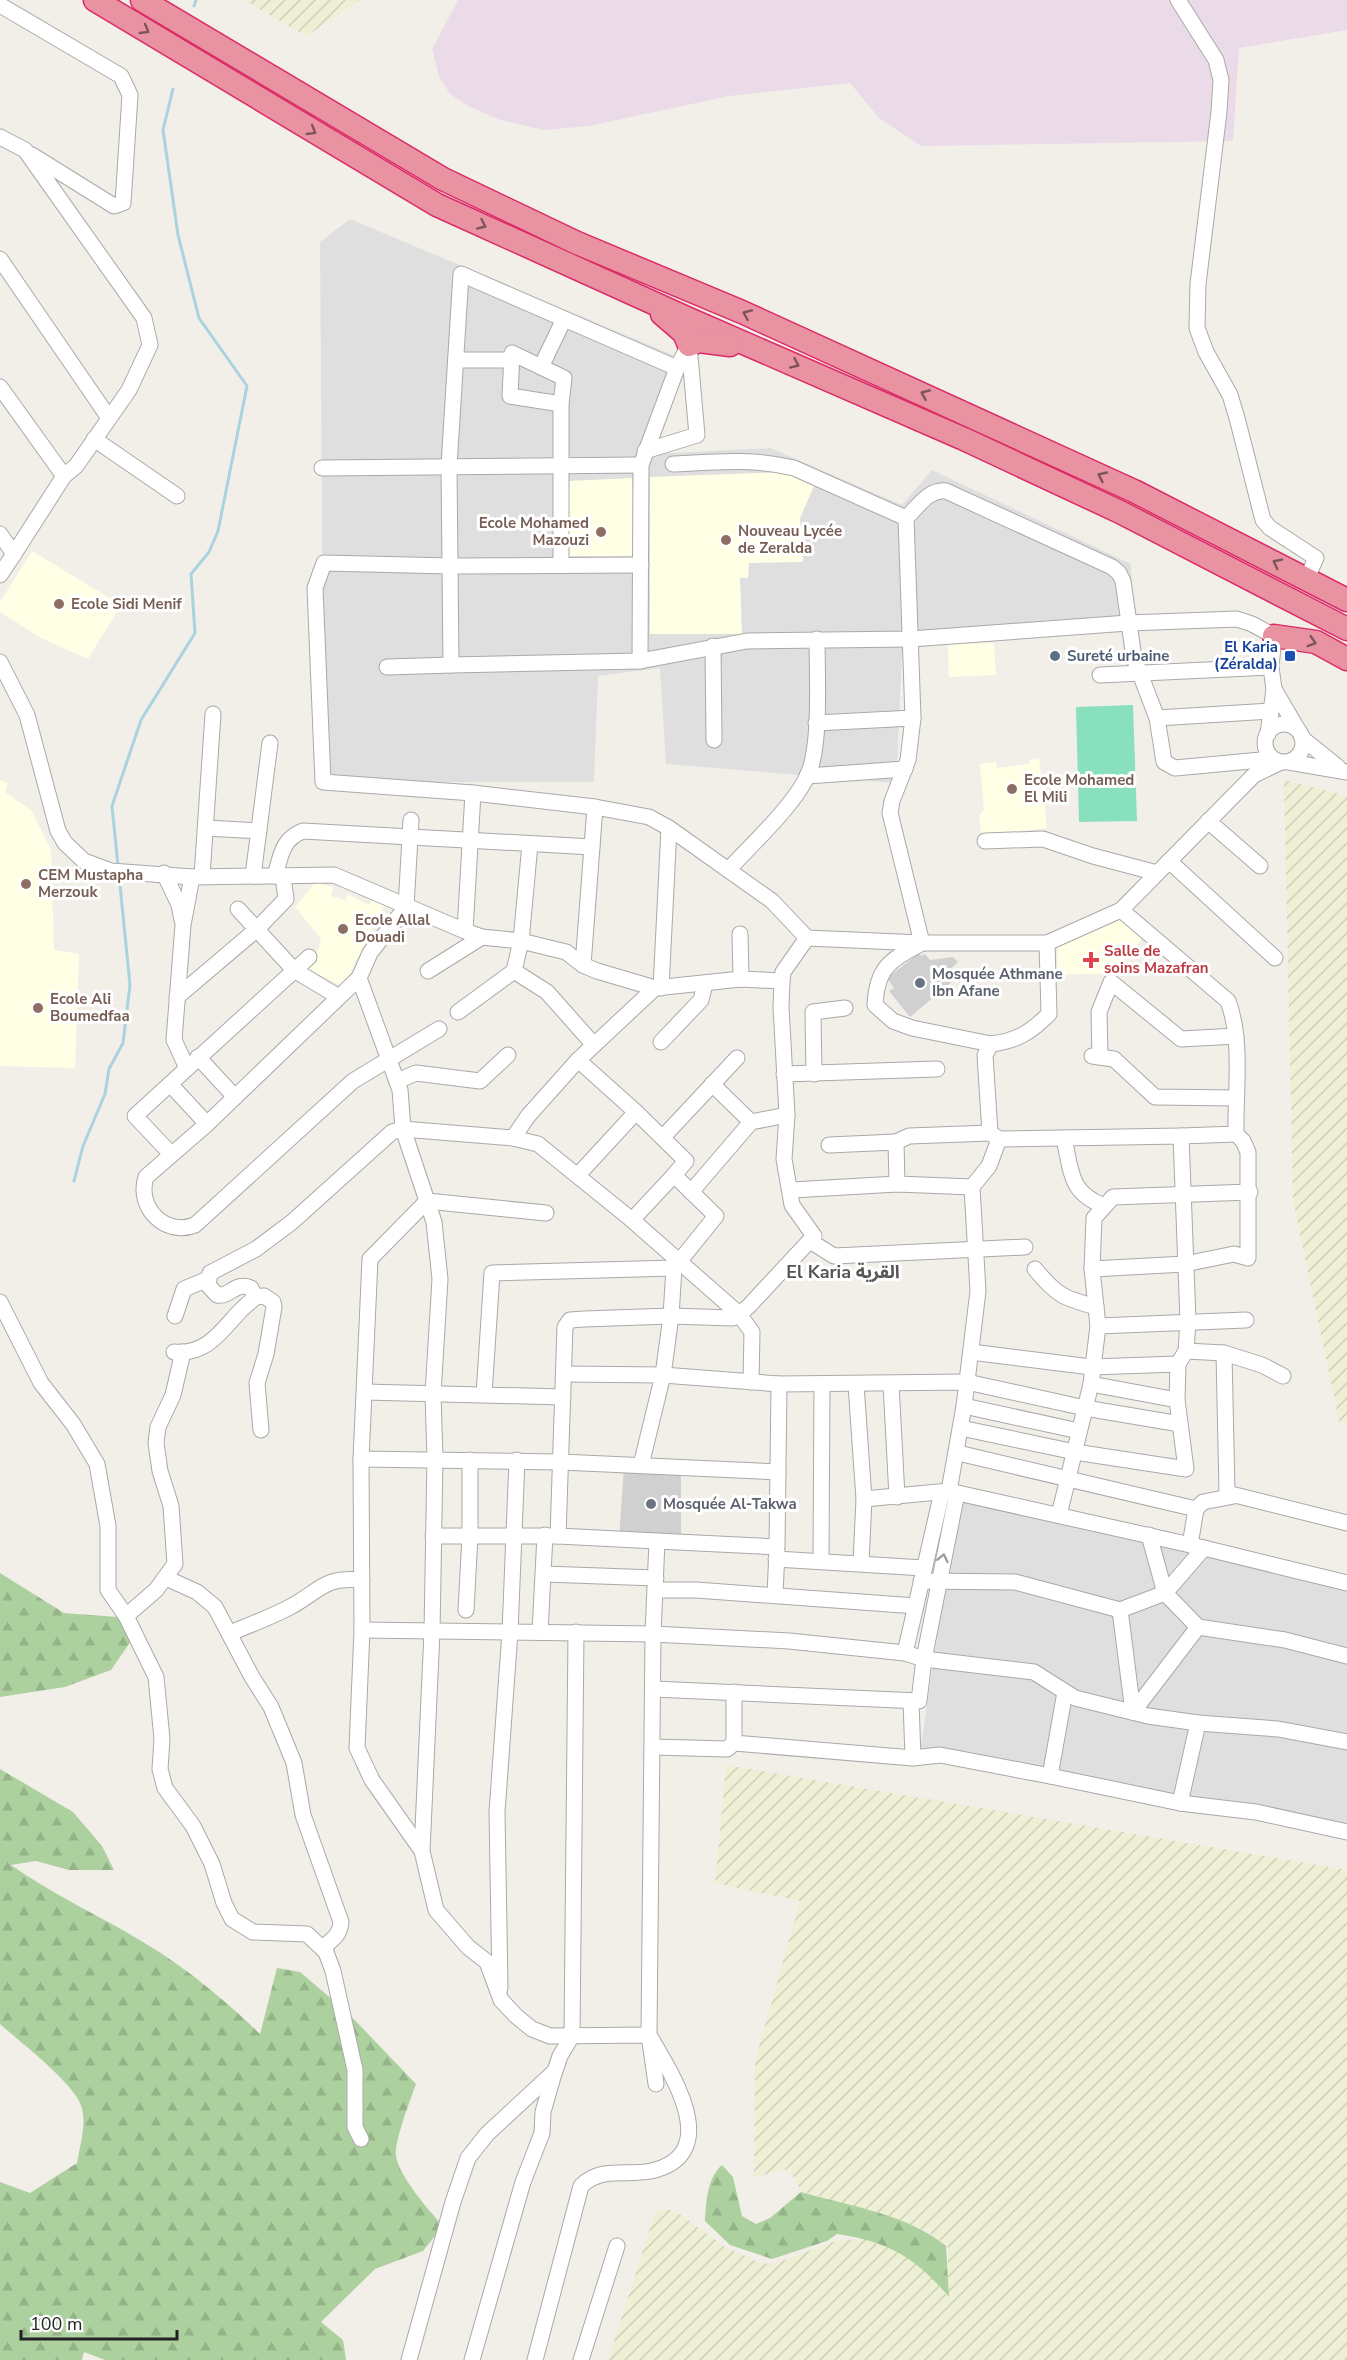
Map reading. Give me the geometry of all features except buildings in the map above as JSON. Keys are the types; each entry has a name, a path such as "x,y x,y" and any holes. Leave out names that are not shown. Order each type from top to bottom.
{"highway":[{"path":"95,0 437,205 964,439 1120,512 1347,630"},
{"path":"142,0 443,179 578,243 742,312 980,419 1134,491 1347,600"},
{"path":"637,295 677,326 689,345 699,341 710,341 771,353"},
{"path":"1274,636 1316,642 1347,659"}],"street":[{"path":"1178,0 1216,60 1221,80 1198,284 1197,328 1206,352 1230,395 1238,417 1263,520 1270,528 1316,558 1307,578"},
{"path":"0,5 121,76 130,95 123,203 114,206 25,150 0,137"},
{"path":"0,576 64,476 76,465 129,390 150,345 144,318 25,150"},
{"path":"48,183 73,180"},
{"path":"0,259 109,418"},
{"path":"451,664 452,566 449,466 461,274 677,368"},
{"path":"541,367 564,319"},
{"path":"640,661 643,458 677,368 689,345"},
{"path":"322,468 561,465 643,458 697,435 689,345"},
{"path":"561,404 510,396 512,353 564,378 561,404 561,565"},
{"path":"456,360 512,360"},
{"path":"0,387 64,476"},
{"path":"94,439 177,496"},
{"path":"673,464 756,461 795,468 906,518"},
{"path":"922,943 890,813 892,801 908,760 913,718 906,518 937,490 946,491 1112,567 1119,573 1123,581 1128,623 1139,672 1157,718 1162,758 1171,767 1265,748"},
{"path":"0,534 15,554"},
{"path":"641,565 452,566 324,563 315,588 323,782 473,793 595,807 649,817 669,828 772,901 807,938 922,943 1047,943 1121,910 1254,774 1265,748 1279,725 1293,727 1346,772"},
{"path":"387,667 640,661 747,641 911,639 1128,623 1237,619 1274,636 1271,667 1274,689 1265,748 1270,755 1285,762 1346,772"},
{"path":"728,870 800,790 807,776 816,723 817,639"},
{"path":"713,646 714,740"},
{"path":"0,662 27,715 58,831 65,843 84,861 111,871 197,877 334,875 482,937 521,941 566,952 583,964 658,988 741,979 782,981"},
{"path":"1100,675 1271,667"},
{"path":"0,693 9,678"},
{"path":"1254,774 1299,755 1300,734 1274,689"},
{"path":"1157,718 1271,711"},
{"path":"187,1068 174,1040 177,997 183,925 197,877 206,828 213,714"},
{"path":"816,723 913,718"},
{"path":"253,876 270,742"},
{"path":"807,776 904,769"},
{"path":"465,931 473,793"},
{"path":"583,964 595,807"},
{"path":"411,820 406,907 369,953 359,978 207,1124 146,1177 142,1188 144,1200 165,1225 185,1229 195,1225 353,1081 389,1057 439,1029"},
{"path":"1208,821 1260,866"},
{"path":"206,828 259,831"},
{"path":"513,1138 528,1116 578,1060 658,988 669,828"},
{"path":"177,997 256,930 286,899 279,876 283,845 290,836 303,831 592,847"},
{"path":"985,841 1043,839 1093,856 1157,873"},
{"path":"458,1012 514,971 521,941 530,844"},
{"path":"1169,861 1275,958"},
{"path":"164,873 179,905 183,925"},
{"path":"238,909 294,970 339,997"},
{"path":"1092,1269 1185,1264 1234,1254 1248,1258 1250,1192 1248,1152 1243,1141 1236,1134 1236,1036 1228,1001 1121,910"},
{"path":"740,934 741,979"},
{"path":"428,971 482,937"},
{"path":"540,1632 544,1574 552,1535 561,1462 565,1327 570,1320 671,1316 732,1318 739,1314 814,1236 792,1205 792,1190 784,1159 787,1115 782,981 783,972 807,938"},
{"path":"922,943 884,968 876,988 875,1005 892,1021 912,1028 991,1044 1013,1042 1034,1029 1049,1014 1047,943"},
{"path":"171,1154 135,1116 309,957"},
{"path":"514,971 547,992 594,1045"},
{"path":"359,978 400,1090 404,1129 434,1222 440,1279 433,1394 435,1458 432,1632 422,1851 436,1910 468,1947 487,1962 501,2000 532,2030 550,2036 649,2035"},
{"path":"1236,1036 1181,1040 1111,982 1099,1012 1096,1056 1114,1059 1155,1097 1236,1098"},
{"path":"661,1042 701,1000 705,984"},
{"path":"814,1074 813,1012 845,1008"},
{"path":"906,1653 922,1574 949,1492 958,1453 978,1291 972,1187 992,1161 995,1136 985,1055 991,1044"},
{"path":"397,1081 416,1073 480,1081 508,1055"},
{"path":"198,1057 235,1096"},
{"path":"664,1136 737,1058"},
{"path":"578,1060 664,1136 686,1161 632,1220"},
{"path":"784,1074 937,1069"},
{"path":"170,1084 207,1124"},
{"path":"712,1084 751,1122"},
{"path":"578,1175 636,1112"},
{"path":"691,1192 751,1122 787,1115"},
{"path":"176,1316 184,1288 208,1279 215,1269 227,1266 256,1249 292,1222 392,1132 404,1129 513,1138 538,1144 578,1175 632,1220 676,1264 739,1314 752,1332 751,1382"},
{"path":"829,1145 896,1142 909,1136 1064,1139 1236,1134"},
{"path":"961,1428 1075,1452 1186,1469 1177,1400 1188,1321 1181,1136"},
{"path":"1064,1139 1077,1190 1099,1212"},
{"path":"896,1142 897,1184"},
{"path":"641,1465 663,1375 676,1264 716,1216 674,1175"},
{"path":"792,1190 897,1184 972,1187"},
{"path":"1059,1515 1091,1384 1091,1367 1098,1326 1092,1269 1099,1212 1113,1197 1250,1192"},
{"path":"428,1201 546,1214"},
{"path":"422,1851 372,1780 357,1748 362,1630 361,1459 370,1259 428,1201"},
{"path":"810,1241 834,1256 1025,1247"},
{"path":"484,1394 492,1273 676,1264"},
{"path":"1035,1269 1049,1287 1064,1298 1096,1307"},
{"path":"208,1279 208,1285 217,1294 227,1294 236,1286 242,1285 251,1288 255,1297"},
{"path":"126,1616 149,1597 175,1564 171,1506 160,1471 156,1436 164,1409 173,1395 179,1352 195,1351 209,1343 255,1297 267,1298 273,1302 274,1307 266,1354 257,1383 261,1430"},
{"path":"0,1302 41,1383 73,1424 97,1464 108,1526 108,1590 126,1616 156,1677 162,1739 160,1770 165,1788 193,1826 219,1880 227,1911 239,1924 253,1932 307,1934 323,1948 333,1971 354,2064 355,2127 361,2139"},
{"path":"1098,1326 1246,1320"},
{"path":"971,1352 1091,1367 1224,1353 1262,1365 1283,1376"},
{"path":"1224,1353 1225,1484 1227,1493 1335,1518 1347,1524"},
{"path":"564,1374 663,1375 779,1384 856,1385 967,1382 1085,1408 1180,1424"},
{"path":"775,1595 779,1384"},
{"path":"821,1560 822,1384"},
{"path":"891,1384 897,1497"},
{"path":"1091,1384 1177,1400"},
{"path":"856,1385 864,1498 861,1563"},
{"path":"365,1392 563,1397"},
{"path":"964,1406 1079,1431"},
{"path":"958,1453 1196,1509"},
{"path":"361,1459 517,1460 778,1472"},
{"path":"466,1610 470,1536 470,1460"},
{"path":"501,2000 497,1812 510,1632 517,1460"},
{"path":"864,1498 949,1492 1149,1535 1347,1583"},
{"path":"654,1689 919,1701 924,1658 938,1582 949,1492"},
{"path":"433,1536 552,1535 657,1541 777,1553 861,1563 922,1574 938,1582 1015,1582 1120,1610 1165,1593 1197,1546 1196,1509 1203,1502 1234,1496"},
{"path":"1149,1535 1165,1593 1198,1627 1285,1641 1347,1656"},
{"path":"656,2084 649,2035 653,1634 657,1541"},
{"path":"544,1574 916,1606"},
{"path":"166,1578 211,1601 271,1707 294,1763 303,1815 341,1922 340,1931 336,1937 323,1948"},
{"path":"230,1633 292,1606 331,1581 362,1580"},
{"path":"1120,1610 1133,1712"},
{"path":"1133,1712 1198,1627"},
{"path":"362,1630 653,1634 789,1641 906,1653 924,1658 1034,1672 1075,1698 1133,1712 1198,1723 1278,1729 1347,1742"},
{"path":"472,2360 524,2182 542,2133 543,2112 555,2071 572,2036 576,1632"},
{"path":"734,1692 734,1743"},
{"path":"1050,1776 1065,1692"},
{"path":"911,1701 913,1758"},
{"path":"1180,1803 1198,1723"},
{"path":"653,1747 727,1749 734,1743 913,1758 940,1755 1180,1803 1256,1812 1347,1832"},
{"path":"535,2360 581,2186 594,2175 651,2171 678,2159 689,2141 686,2106 649,2035"},
{"path":"409,2360 453,2202 468,2158 487,2134 555,2071"},
{"path":"581,2360 617,2246"}],"shaded area":[{"path":"244,0 360,0 306,36"},
{"path":"458,0 1347,0 1347,30 1239,48 1233,141 921,146 879,118 850,83 729,96 589,126 544,130 500,120 468,106 450,94 439,76 432,49"},
{"path":"350,219 673,355 654,454 770,448 902,505 932,470 1131,564 1132,624 903,632 896,783 666,764 660,668 598,676 594,782 324,782 320,242"},
{"name":"Nouveau Lycée de Zeralda","path":"788,472 814,486 800,518 803,562 749,563 748,578 740,578 742,634 650,634 650,477"},
{"name":"Ecole Mohamed Mazouzi","path":"632,478 635,551 631,556 568,556 569,481"},
{"name":"Ecole Sidi Menif","path":"32,551 121,605 88,659 39,637 0,612 0,602"},
{"path":"994,643 996,675 949,677 948,644"},
{"name":"Ecole Mohamed El Mili","path":"1039,758 1047,828 982,836 979,816 984,810 980,764 996,762 997,768 1029,764 1029,760"},
{"path":"0,780 8,783 5,792 32,811 51,850 54,950 79,954 75,1068 0,1066"},
{"path":"1284,780 1347,796 1347,1424 1339,1421 1293,1200"},
{"name":"Ecole Allal Douadi","path":"318,883 333,887 331,896 345,900 348,894 369,905 374,897 385,903 343,987 305,967 318,950 321,939 295,907 313,885"},
{"name":"Salle de soins Mazafran","path":"1119,919 1142,939 1112,973 1057,975 1058,947"},
{"name":"Mosquée Athmane Ibn Afane","path":"919,953 921,956 925,954 930,960 953,957 958,962 949,970 955,979 910,1017 889,991 894,988 887,978"},
{"name":"Mosquée Al-Takwa","path":"624,1466 681,1469 681,1543 619,1539"},
{"path":"962,1496 1347,1587 1347,1839 1271,1822 1186,1810 920,1753 943,1595"},
{"path":"726,1765 1347,1870 1347,2360 608,2360 656,2210 674,2210 724,2246 760,2263 774,2264 838,2240 868,2239 897,2250 914,2261 933,2277 948,2297 948,2247 927,2231 892,2218 801,2191 789,2169 754,2177 755,2061 800,1901 715,1883"}],"green space":[{"path":"1133,705 1137,821 1079,822 1076,707"},
{"path":"0,1573 64,1613 118,1617 138,1631 111,1670 65,1687 0,1697"},
{"path":"0,1769 73,1812 102,1846 114,1870 69,1870 36,1861 11,1865 180,1966 229,2005 260,2034 277,1968 300,1972 347,2012 416,2084 400,2131 396,2156 409,2183 443,2226 423,2251 375,2269 321,2322 343,2340 346,2360 105,2360 84,2352 82,2360 0,2360 0,2182 30,2193 77,2163 83,2117 80,2103 66,2083 0,2024"},
{"path":"722,2165 733,2177 742,2216 756,2224 770,2218 801,2192 877,2212 931,2235 946,2246 949,2297 924,2271 900,2254 855,2237 837,2234 827,2241 772,2259 730,2245 705,2221 710,2184"}],"waterway":[{"path":"194,6 196,0"},
{"path":"118,866 112,806 141,720 195,633 191,574 209,552 218,531 247,386 199,318 178,235 163,130 173,89"},
{"path":"74,1181 83,1146 105,1094 109,1069 123,1043 130,985 119,875"}],"place":[{"name":"Ecole Mohamed Mazouzi","path":"601,532"},
{"name":"Nouveau Lycée de Zeralda","path":"726,540"},
{"name":"Ecole Sidi Menif","path":"59,604"},
{"name":"Sureté urbaine","path":"1055,656"},
{"name":"El Karia (Zéralda)","path":"1290,656"},
{"name":"Ecole Mohamed El Mili","path":"1012,789"},
{"name":"CEM Mustapha Merzouk","path":"26,884"},
{"name":"Ecole Allal Douadi","path":"343,929"},
{"name":"Salle de soins Mazafran","path":"1091,960"},
{"name":"Mosquée Athmane Ibn Afane","path":"920,983"},
{"name":"Ecole Ali Boumedfaa","path":"38,1008"},
{"name":"Mosquée Al-Takwa","path":"651,1504"}],"district":[{"name":"El Karia القرية","path":"843,1272"}]}
